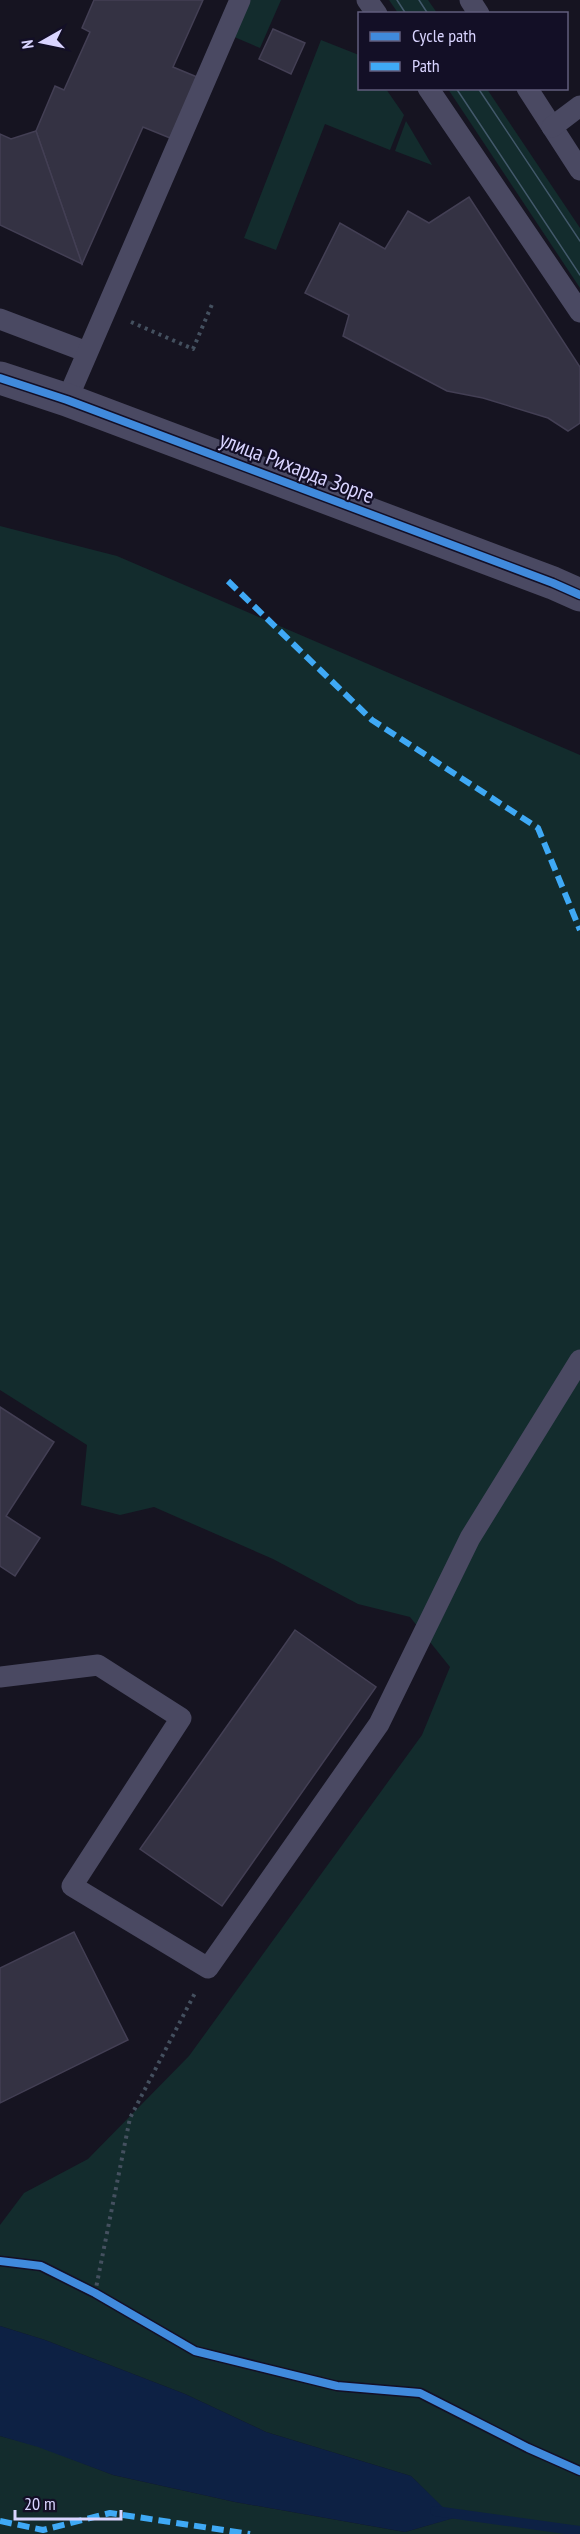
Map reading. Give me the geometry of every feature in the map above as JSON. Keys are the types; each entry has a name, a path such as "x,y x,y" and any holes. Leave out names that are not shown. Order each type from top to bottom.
{"street":[{"name":"улица Рихарда Зорге","path":"0,378 67,400 580,595"}],"lane":[{"path":"67,400 240,0"},
{"path":"429,90 580,312"},
{"path":"528,90 580,170"},
{"path":"552,127 580,106"},
{"path":"0,320 87,352"},
{"path":"0,1677 98,1665 181,1718 72,1886 208,1968 379,1724 470,1538 580,1360"}],"path":[{"path":"105,310 193,349 213,302"},
{"path":"95,2293 130,2118 208,1968"},
{"path":"86,2289 105,2299"}],"green space":[{"path":"248,0 281,0 260,48 232,36"},
{"path":"389,0 428,0 436,12 397,12"},
{"path":"321,40 358,55 358,90 387,90 404,115 390,150 325,124 276,250 244,238"},
{"path":"449,90 488,90 580,228 580,288"},
{"path":"406,121 432,165 395,151"},
{"path":"0,526 117,556 580,755 580,2534 0,2534 0,2436 38,2446 113,2475 235,2502 405,2532 453,2518 411,2476 266,2432 185,2394 45,2340 0,2326 0,2225 24,2193 88,2159 189,2056 422,1735 450,1667 410,1617 358,1604 273,1559 154,1507 120,1515 81,1505 87,1445 0,1390"}],"water":[{"path":"0,2326 45,2340 185,2394 266,2432 411,2476 454,2518 405,2532 235,2502 113,2475 38,2447 0,2436"}],"building":[{"path":"94,0 203,0 173,67 197,77 170,138 143,127 82,264 36,131 55,86 64,90 90,32 82,28"},
{"path":"273,29 305,43 291,74 259,59"},
{"path":"36,131 82,264 0,225 0,134 11,139"},
{"path":"469,197 580,367 580,423 568,431 548,418 483,398 447,391 343,336 349,315 305,293 340,223 385,249 408,211 429,223"},
{"path":"0,1407 54,1442 6,1516 40,1538 15,1576 0,1566"},
{"path":"295,1630 376,1687 222,1906 140,1849"},
{"path":"74,1932 128,2040 0,2103 0,1968"}],"waterway":[{"path":"435,2511 580,2531"}],"tram line":[{"path":"397,0 405,12"},
{"path":"419,0 427,12"},
{"path":"457,90 580,275"},
{"path":"479,90 580,241"}],"marked path":[{"path":"228,581 372,720 538,828 580,930"},
{"path":"0,2521 43,2530 110,2513 250,2534"}],"cycle path":[{"path":"0,378 67,400 580,595"},
{"path":"0,2261 41,2266 95,2293 195,2351 337,2386 420,2393 528,2448 580,2471"}]}
